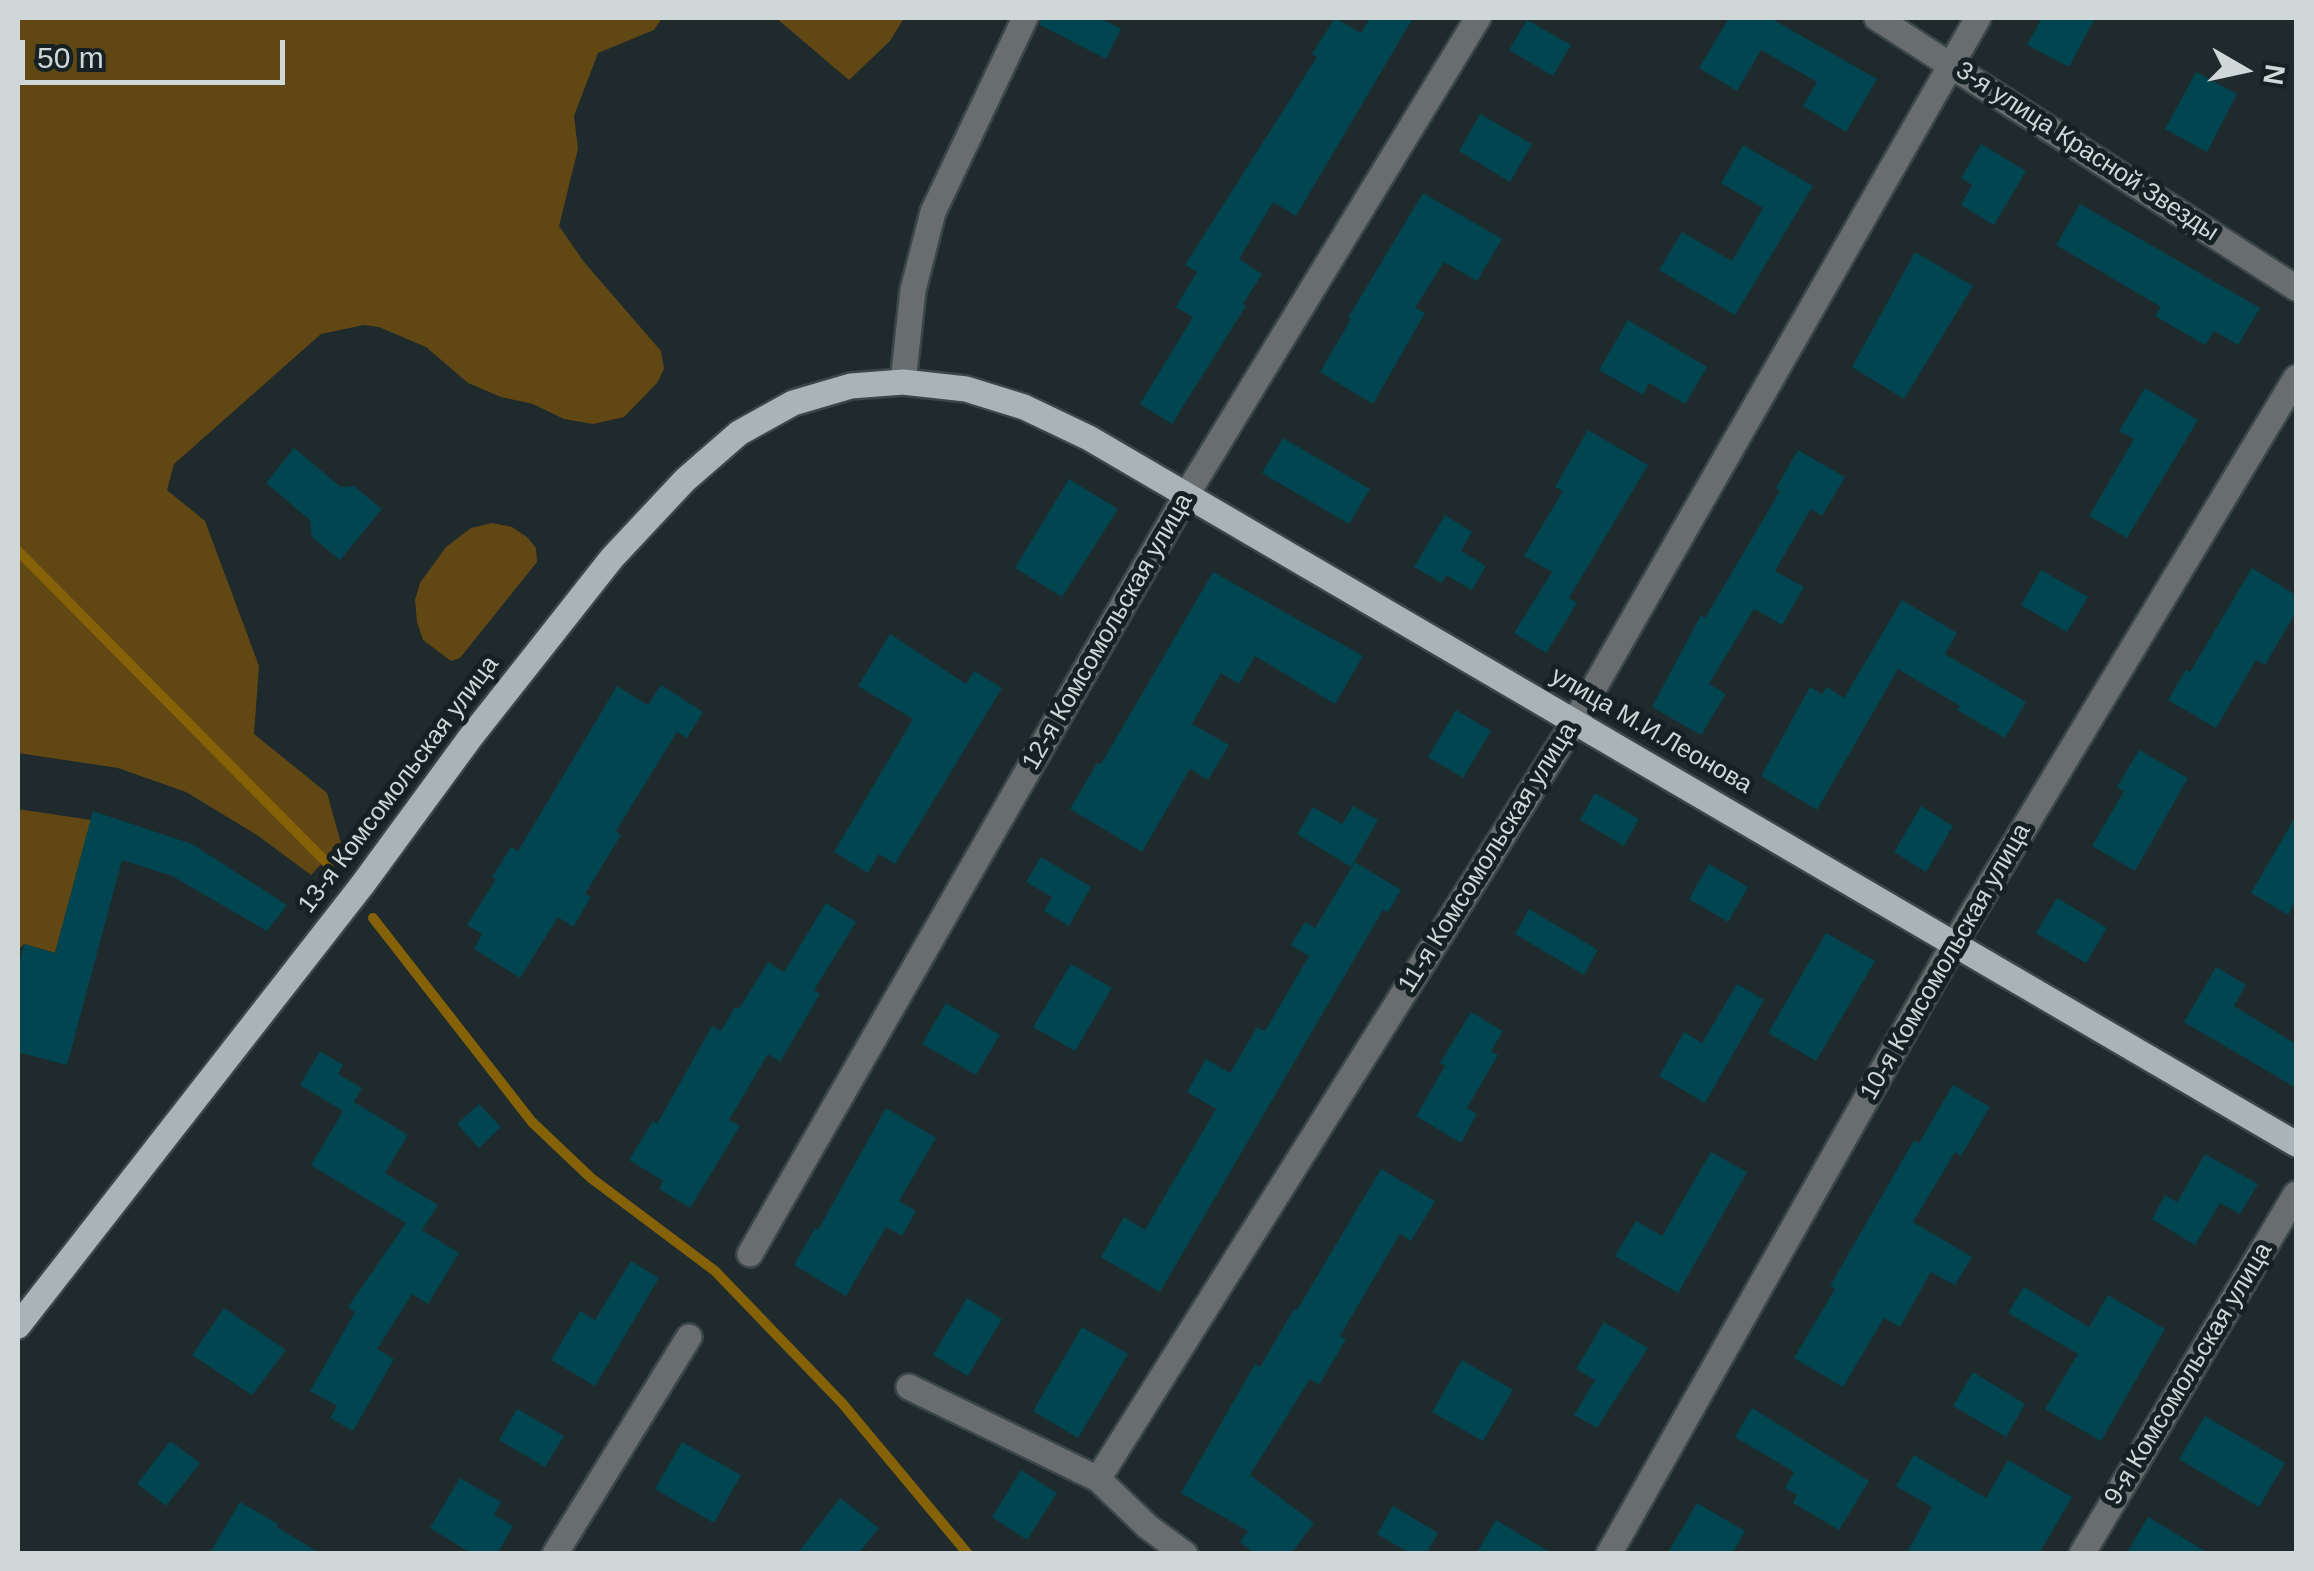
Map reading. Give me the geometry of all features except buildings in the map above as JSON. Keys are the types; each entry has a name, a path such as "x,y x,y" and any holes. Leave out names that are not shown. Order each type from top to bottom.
{"main road":[{"name":"13-я Комсомольская улица","path":"18,1326 363,884 470,738 612,558 685,480 739,433 793,402 851,386 902,382 966,388"},
{"name":"улица М.И.Леонова","path":"966,388 1024,407 1089,438 1188,494 2296,1144"}],"street":[{"path":"902,382 913,290 933,212 1025,18"},
{"name":"12-я Комсомольская улица","path":"750,1254 1188,494 1478,18"},
{"name":"3-я улица Красной Звезды","path":"1877,18 2296,288"},
{"name":"11-я Комсомольская улица","path":"1098,1478 1575,722 1978,18"},
{"name":"10-я Комсомольская улица","path":"1609,1554 1954,944 2296,378"},
{"name":"9-я Комсомольская улица","path":"2082,1554 2296,1194"},
{"path":"554,1554 689,1337"},
{"path":"909,1387 1098,1478 1148,1527 1185,1554"}],"shaded area":[{"path":"18,18 662,18 654,30 598,53 574,116 578,149 559,226 584,262 661,351 664,369 657,383 624,417 593,424 564,419 533,404 501,397 468,383 426,347 379,327 364,325 321,334 174,464 167,490 205,521 259,666 254,734 327,793 341,843 311,875 257,835 186,792 118,768 18,753"},
{"path":"776,18 904,18 890,41 849,80"},
{"path":"492,523 512,527 527,537 536,548 537,562 460,658 451,661 423,640 415,600 420,583 446,547 471,528"},
{"path":"18,809 91,820 55,953 24,944 18,950"}],"waterway":[{"path":"18,551 329,865"},
{"path":"373,918 532,1122 591,1178 715,1271 842,1403 968,1554"}]}
